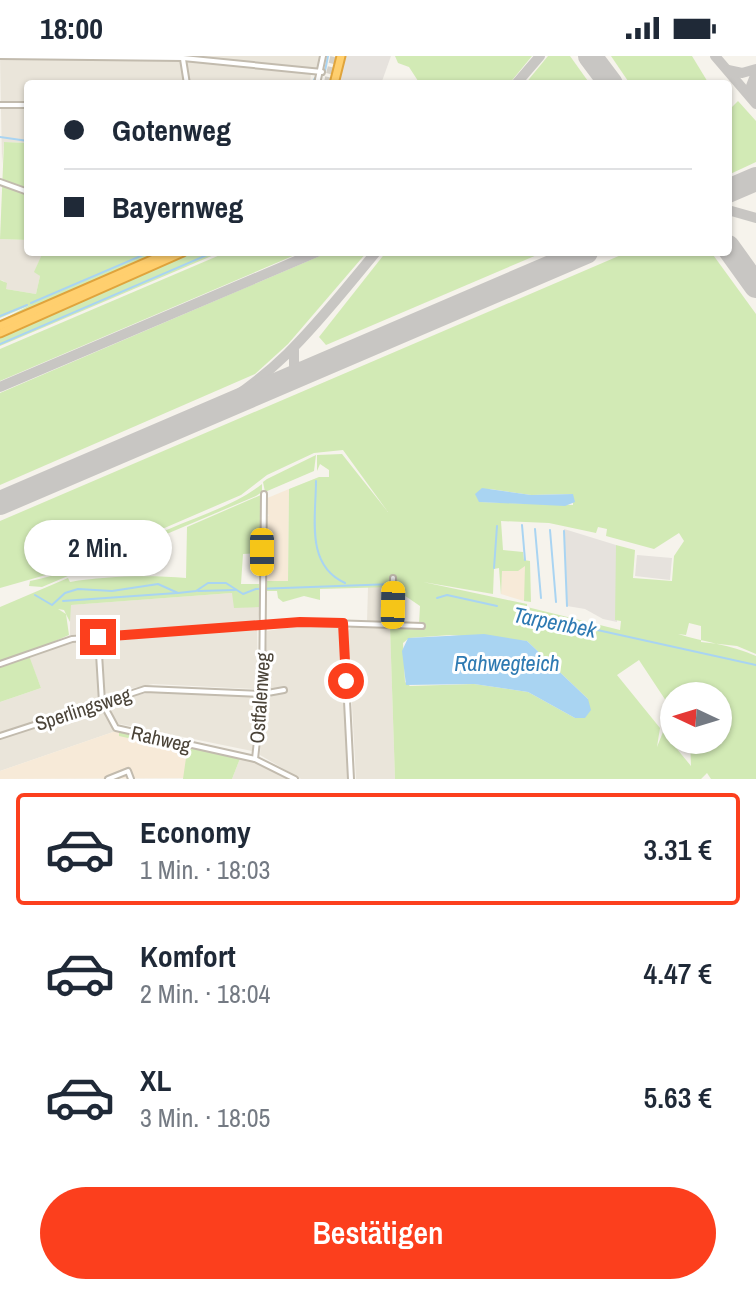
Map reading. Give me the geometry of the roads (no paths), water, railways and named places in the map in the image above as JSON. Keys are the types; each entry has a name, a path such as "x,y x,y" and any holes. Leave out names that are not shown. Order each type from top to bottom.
{"highway":[{"path":"335,80 341,56"},
{"path":"0,326 161,256"},
{"path":"0,333 174,256"}],"street":[{"path":"0,56 183,57 322,72"},
{"path":"247,56 247,63"},
{"path":"319,80 323,56"},
{"path":"183,57 186,80"},
{"path":"0,105 24,105"},
{"path":"0,182 24,191"},
{"name":"Ostfalenweg","path":"255,759 262,694 264,494"},
{"path":"392,623 393,582"},
{"path":"343,623 351,779"},
{"path":"0,664 70,639 343,623 422,626"},
{"path":"98,637 102,702"},
{"name":"Sperlingsweg","path":"0,736 150,688 262,694 284,690"},
{"name":"Rahweg","path":"102,702 117,729 255,759 295,779"},
{"path":"111,778 128,771 133,778"},
{"path":"111,778 123,779"}],"water":[{"path":"482,488 531,495 573,494 575,502 565,506 479,502 475,494"},
{"name":"Rahwegteich","path":"484,634 527,641 588,699 591,710 585,718 575,718 528,692 474,684 406,685 402,651 408,638"}],"waterway":[{"path":"325,71 328,56"},
{"path":"0,137 24,140"},
{"path":"31,303 141,256"},
{"path":"0,344 205,256"},
{"path":"0,316 27,305"},
{"path":"316,481 318,552 332,575 345,583"},
{"path":"522,525 525,560"},
{"path":"494,568 497,526"},
{"path":"535,529 541,598"},
{"path":"550,530 556,602"},
{"path":"564,531 567,606"},
{"name":"Tarpenbek","path":"35,595 52,605 65,593 78,589 112,591 158,584 178,593 196,591 208,583 226,583 243,594 256,589 393,584"},
{"path":"198,591 235,590"},
{"path":"63,601 177,593"},
{"name":"Tarpenbek","path":"437,598 447,595 497,606"},
{"name":"Tarpenbek","path":"543,618 756,665"}],"tunnel":[{"path":"328,80 334,56"}]}
